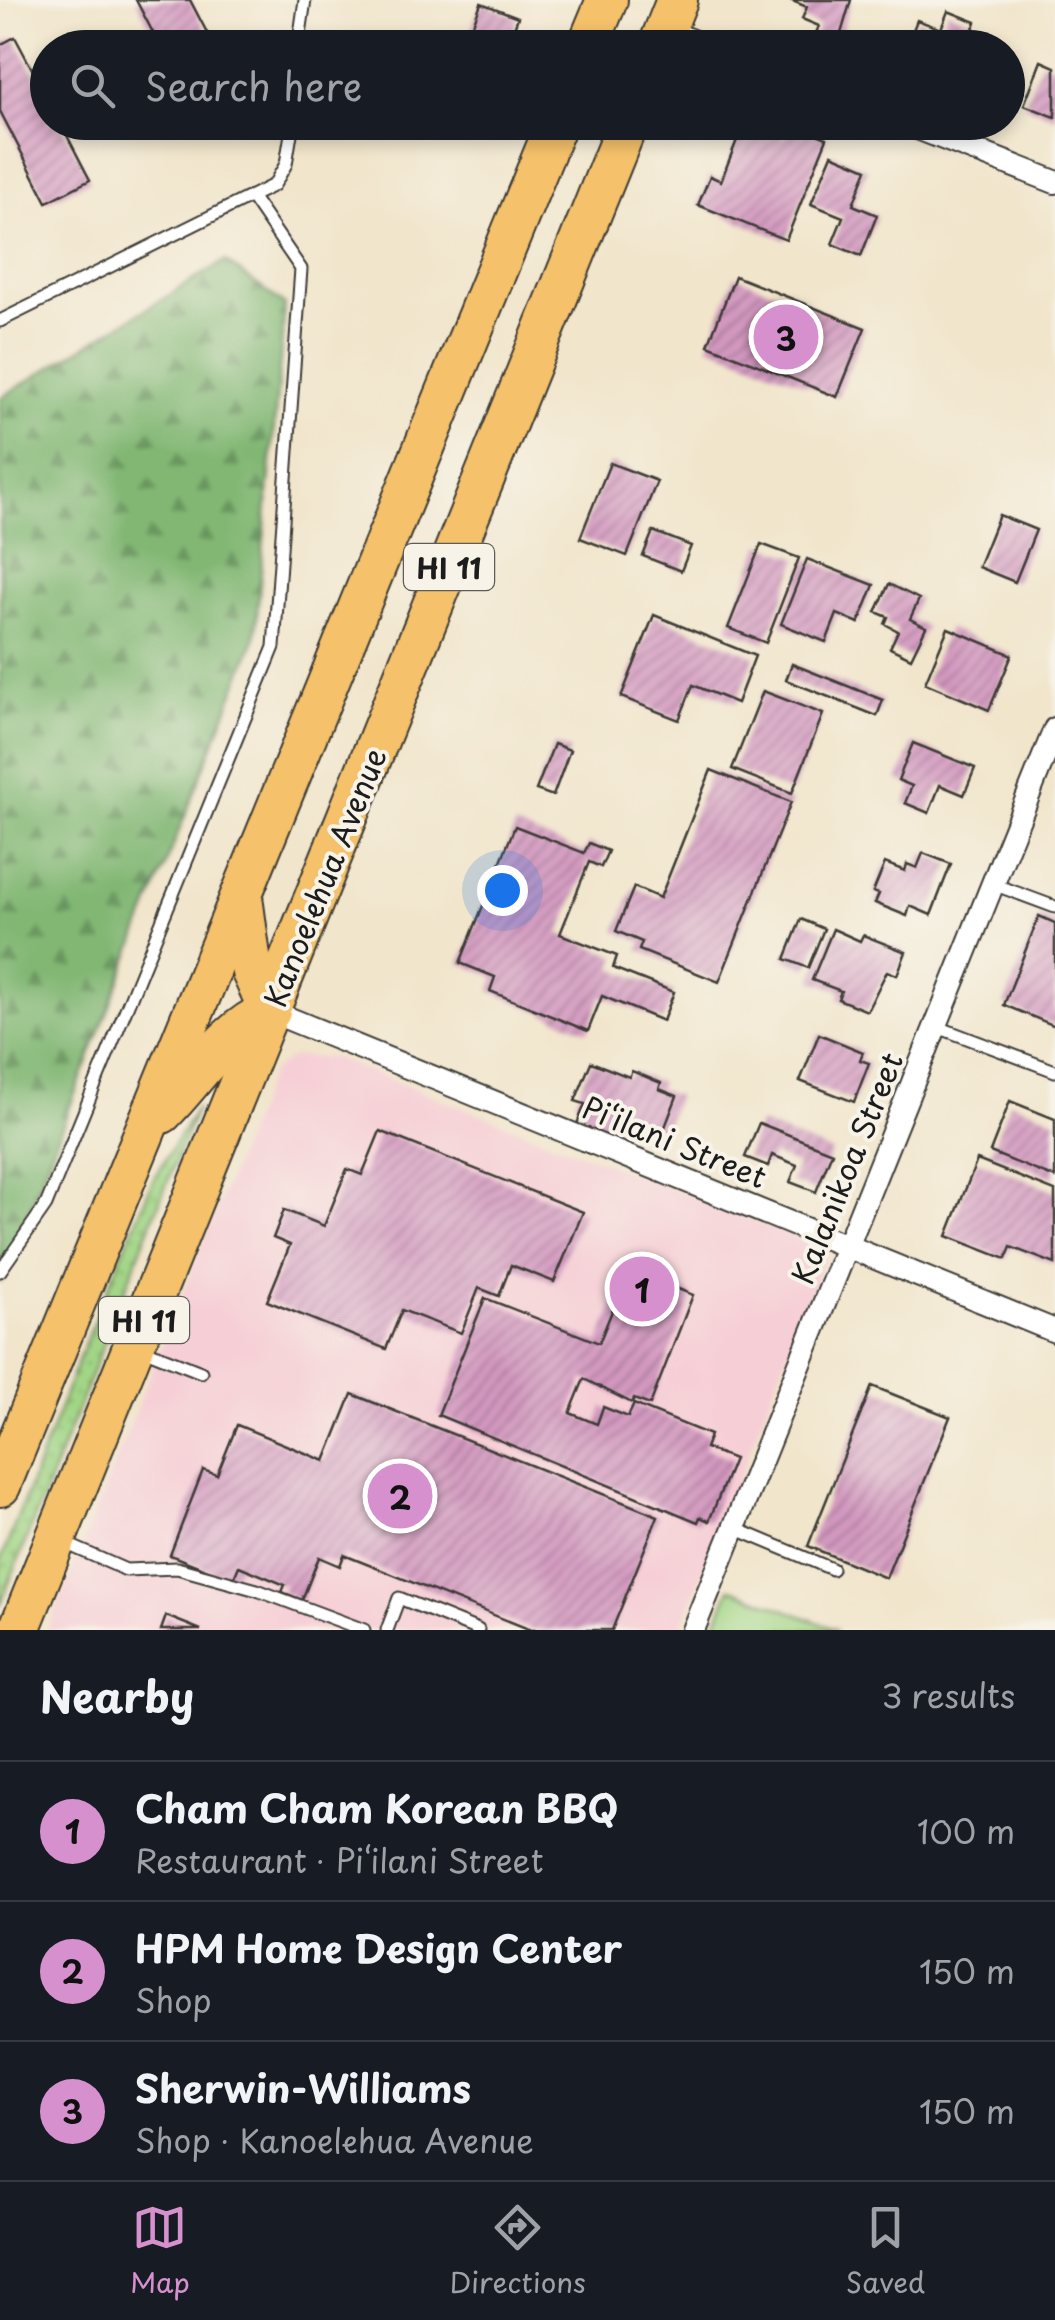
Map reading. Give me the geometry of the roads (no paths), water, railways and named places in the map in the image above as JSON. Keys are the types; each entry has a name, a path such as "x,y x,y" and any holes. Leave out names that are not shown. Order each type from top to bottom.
{"highway":[{"path":"592,30 600,2"},
{"name":"HI 11","path":"0,1486 550,140"},
{"name":"Kanoelehua Avenue","path":"19,1630 621,140"},
{"path":"144,1130 180,1096 230,1036 248,1020 270,1011 252,972 242,897"}],"street":[{"path":"948,140 1055,182"},
{"name":"Kalanikoa Street","path":"693,1630 1055,730"},
{"name":"Pi‘ilani Street","path":"270,1011 1055,1331"}],"lane":[{"path":"301,30 305,0"},
{"path":"0,321 253,199 274,184 286,164 290,140"},
{"path":"0,1271 46,1205 274,647 302,269 253,199"},
{"path":"992,884 1055,907"},
{"path":"936,1026 1055,1071"},
{"path":"134,1346 201,1372"},
{"path":"734,1528 832,1569"},
{"path":"56,1539 126,1570 178,1568 257,1590 364,1630"},
{"path":"387,1630 399,1598 478,1630"}],"place":[{"name":"Sherwin-Williams","path":"786,337"},
{"name":"Cham Cham Korean BBQ","path":"642,1289"},
{"name":"HPM Home Design Center","path":"400,1496"}]}
